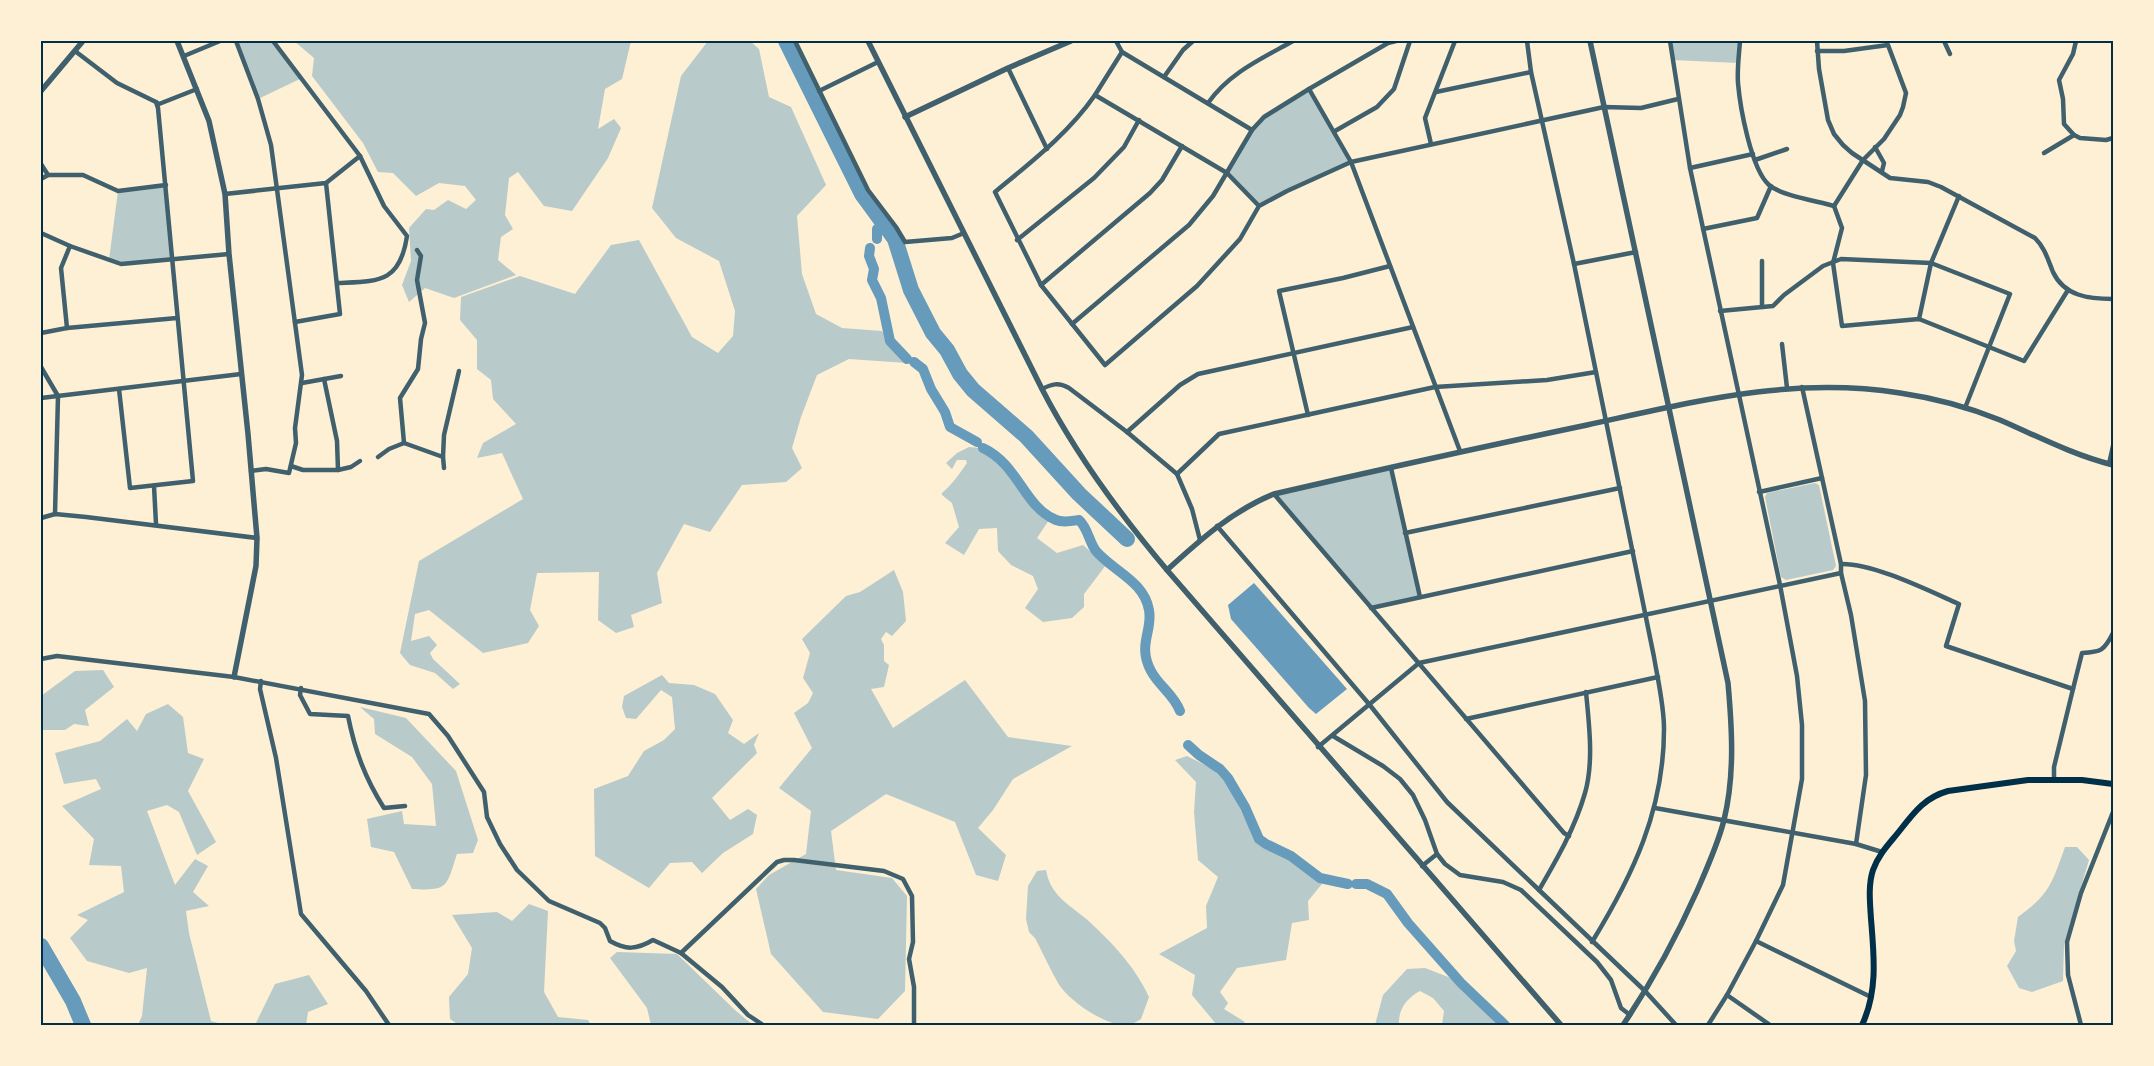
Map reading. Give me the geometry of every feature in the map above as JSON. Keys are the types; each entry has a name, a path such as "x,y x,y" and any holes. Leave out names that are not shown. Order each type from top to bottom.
{"main road":[{"path":"1862,1025 1871,998 1875,968 1870,885 1874,869 1882,852 1916,810 1935,794 1948,790 2028,780 2113,784"}],"street":[{"path":"41,90 83,41"},
{"path":"177,41 209,121 225,194 229,254 251,471 256,566 234,677"},
{"path":"184,56 220,41"},
{"path":"236,41 258,99 271,145 302,383 295,428 296,443 289,473 266,469 251,471"},
{"path":"273,41 360,156 384,206 407,236 405,252 400,266 388,275 373,282 338,283"},
{"path":"794,41 868,190 905,242 952,238 964,234"},
{"path":"868,41 1042,390 1089,470 1166,570 1561,1025"},
{"path":"905,117 1008,68 1072,41"},
{"path":"1116,41 1122,52 1252,130"},
{"path":"1164,78 1183,50 1193,41"},
{"path":"1208,103 1218,89 1230,78 1293,41"},
{"path":"1072,324 1189,225 1213,196 1252,130 1264,117 1281,104 1388,43 1396,41"},
{"path":"1335,131 1377,107 1394,89 1410,41"},
{"path":"1431,144 1426,118 1455,41"},
{"path":"1527,41 1530,72 1574,264 1658,678 1664,728 1663,751 1655,808 1641,848 1621,895 1592,942"},
{"path":"1590,41 1728,683 1731,723 1731,763 1724,820 1707,868 1680,929 1645,991 1623,1025"},
{"path":"1670,41 1690,168 1737,393 1780,585 1797,676 1802,724 1802,779 1783,885 1756,941 1727,995 1708,1025"},
{"path":"1740,41 1738,84 1753,154 1760,171 1771,186 1785,193 1834,206"},
{"path":"1817,41 1828,120 1834,134 1843,145 1890,178 1928,182 1941,186 2035,238 2043,246 2059,283 2068,290 2087,298 2113,299"},
{"path":"1944,41 1950,54"},
{"path":"2076,41 2073,54 2059,80 2063,99 2064,124 2074,135 2106,140 2113,138"},
{"path":"1817,51 1844,51 1888,44 1906,92 1900,115 1863,160 1834,206"},
{"path":"75,51 118,83 160,104 197,89"},
{"path":"1122,52 1095,95 1070,128 996,192 1017,240 1040,285 1105,364 1197,286 1240,239 1259,206 1351,162 1604,107 1641,108 1678,100"},
{"path":"819,91 878,62"},
{"path":"1008,68 1047,149"},
{"path":"1436,92 1530,72"},
{"path":"1310,89 1351,162 1460,452"},
{"path":"1095,95 1227,173 1259,206"},
{"path":"119,389 130,488 193,481 166,185 156,102"},
{"path":"1017,240 1094,178 1124,147 1139,120"},
{"path":"2044,153 2074,135"},
{"path":"1040,285 1150,193 1162,180 1182,146"},
{"path":"1875,147 1884,163 1882,171"},
{"path":"1755,160 1787,149"},
{"path":"1690,168 1753,154"},
{"path":"225,194 326,183 360,156"},
{"path":"41,164 48,176"},
{"path":"41,179 48,176 83,175 118,191 166,185"},
{"path":"295,322 340,314 326,183"},
{"path":"1703,229 1757,218 1771,186"},
{"path":"1919,319 1931,263 1959,196"},
{"path":"1834,206 1842,228 1834,261 1842,326 1919,319 2024,360 2068,290"},
{"path":"41,233 70,246 121,264 229,254"},
{"path":"67,328 61,268 70,246"},
{"path":"404,443 400,398 418,369 424,324 417,280 421,256 417,250"},
{"path":"1574,264 1636,252"},
{"path":"1720,311 1773,306 1800,283 1834,261 1841,259 1931,263 2010,294 1965,408"},
{"path":"1762,260 1762,307"},
{"path":"1308,415 1279,291 1390,266"},
{"path":"41,333 67,328 177,318"},
{"path":"1127,432 1180,385 1198,374 1413,327"},
{"path":"1782,344 1788,388"},
{"path":"41,366 58,396 55,514"},
{"path":"444,468 442,457 444,435 459,371"},
{"path":"1177,474 1219,434 1436,387 1547,380 1596,372"},
{"path":"41,398 241,374"},
{"path":"302,383 341,376"},
{"path":"324,379 337,441 338,470"},
{"path":"1042,390 1054,384 1062,384 1127,432 1177,474 1192,509 1200,540"},
{"path":"1166,570 1217,526 1247,506 1274,494 1737,393 1802,387 1868,388 1943,401 1998,419 2082,456 2111,465 2113,446"},
{"path":"1802,387 1841,564 1865,701 1866,775 1856,844"},
{"path":"378,457 389,449 404,443 442,457"},
{"path":"291,466 303,470 338,470 351,467 360,461"},
{"path":"1391,468 1420,597"},
{"path":"1759,492 1822,478"},
{"path":"154,486 156,524"},
{"path":"1405,533 1620,488"},
{"path":"1274,494 1558,826 1569,836"},
{"path":"41,518 55,514 156,524 256,538"},
{"path":"1217,526 1369,704 1447,802 1645,991 1676,1025"},
{"path":"1371,608 1632,551"},
{"path":"1841,564 1850,564 1877,571 1959,604 1946,646 2073,689"},
{"path":"1318,746 1333,736 1419,663 1841,572"},
{"path":"2054,780 2054,767 2082,653 2103,650 2113,633"},
{"path":"41,659 57,656 234,677 301,688 429,714 448,736 484,792 487,817 500,844 517,870 550,901 600,924 605,928 610,941 622,947 630,949 640,947 653,940 681,953 722,987 748,1015 763,1025"},
{"path":"1466,719 1658,678"},
{"path":"262,681 260,690 276,758 301,914 360,984 389,1025"},
{"path":"301,688 300,695 310,714 348,716 356,751 378,799 384,808 404,806"},
{"path":"1539,890 1569,836 1586,791 1590,746 1586,692"},
{"path":"1333,736 1383,766 1400,779 1413,795 1425,820 1437,854 1445,864 1455,872 1503,882 1521,890 1601,967 1611,980 1621,1008 1630,1015"},
{"path":"1655,808 1856,844 1882,852"},
{"path":"2081,1025 2068,975 2067,942 2081,893 2113,812"},
{"path":"1422,866 1437,854"},
{"path":"681,953 777,862 794,860 884,871 903,879 912,896 913,942 909,959 914,988 914,1025"},
{"path":"1756,941 1871,998"},
{"path":"1727,995 1770,1025"}],"shaded area":[{"path":"236,41 273,41 302,78 258,99"},
{"path":"294,41 631,41 622,79 605,89 598,129 614,119 621,128 608,158 572,211 544,206 518,172 509,178 505,215 513,229 501,237 498,260 516,275 454,298 425,288 409,302 402,285 411,261 409,228 426,209 434,210 448,200 466,209 476,200 465,186 439,183 416,196 393,173 378,172 363,143 312,76 314,58"},
{"path":"708,41 750,41 759,49 769,97 791,107 826,185 797,216 802,274 816,314 842,328 882,331 892,348 907,363 849,359 817,375 801,417 792,448 802,468 786,482 742,485 710,532 684,524 657,573 662,603 631,615 634,627 616,633 598,620 599,572 537,573 530,610 539,626 528,643 483,653 429,610 415,614 411,641 429,636 437,645 430,653 433,659 460,684 453,689 435,673 410,665 400,653 419,561 523,499 502,453 477,458 483,443 516,424 493,399 491,380 477,369 477,340 460,320 461,297 520,276 575,294 611,245 639,240 692,337 718,353 733,336 735,311 719,261 676,238 652,208 681,76"},
{"path":"1670,41 1740,41 1738,63 1673,60"},
{"path":"1309,89 1351,162 1259,206 1227,173 1246,139 1264,117"},
{"path":"166,185 173,258 121,264 109,260 118,191"},
{"path":"969,447 980,448 1000,462 1019,484 1037,511 1049,520 1037,538 1057,553 1083,545 1106,565 1084,594 1084,607 1072,618 1043,622 1025,608 1038,589 1033,576 1011,565 998,551 997,528 979,529 964,555 945,543 959,527 952,503 942,493 967,463 966,460 957,460 952,469 946,463 957,453"},
{"path":"1391,468 1420,597 1371,608 1274,494"},
{"path":"1815,483 1819,485 1836,566 1833,570 1786,580 1781,577 1765,497 1767,493"},
{"path":"894,570 903,592 906,621 892,636 886,632 881,639 884,645 884,661 889,665 884,687 871,689 893,728 965,680 1008,737 1072,746 1013,779 993,810 978,828 1006,855 998,881 976,875 955,822 886,794 831,831 836,870 892,878 907,896 905,991 878,1019 823,1012 771,954 756,889 769,875 806,854 811,811 779,788 812,748 794,713 808,703 813,693 803,678 810,653 802,639 846,596 860,592"},
{"path":"103,670 114,687 85,710 89,726 74,724 65,730 41,730 41,696 75,671"},
{"path":"662,675 669,683 694,685 715,694 733,720 728,733 744,744 759,733 754,745 757,753 712,798 730,820 748,809 757,815 753,834 723,853 702,873 692,862 670,863 649,888 595,856 594,789 628,776 644,751 664,740 675,729 672,697 661,690 636,719 626,718 622,707 624,696"},
{"path":"168,704 183,717 188,753 204,759 188,791 216,842 197,855 179,812 167,805 147,811 175,885 195,859 208,866 193,892 209,906 186,911 189,933 211,1021 225,1025 138,1025 142,1016 147,968 129,973 87,961 70,938 88,920 77,915 124,892 121,866 89,865 94,839 62,806 101,789 96,779 64,784 55,753 100,741 127,719 137,731 146,714"},
{"path":"360,707 406,718 456,771 478,840 473,853 457,854 448,880 440,888 412,889 394,852 371,847 367,819 402,811 404,824 436,826 432,784 412,757 375,734 374,719"},
{"path":"1187,756 1213,769 1228,785 1255,839 1326,879 1308,901 1309,920 1292,923 1286,960 1237,968 1220,992 1228,1003 1224,1009 1245,1022 1241,1025 1217,1025 1192,995 1195,975 1159,954 1207,928 1206,906 1218,877 1198,860 1194,812 1196,782 1175,760"},
{"path":"2065,847 2077,847 2089,860 2064,944 2063,981 2032,992 2019,988 2007,966 2016,951 2014,941 2018,917 2029,909 2049,887"},
{"path":"1046,870 1053,889 1059,896 1103,935 1125,959 1138,977 1149,997 1141,1019 1132,1024 1123,1025 1115,1024 1096,1016 1070,997 1058,983 1035,938 1029,932 1026,919 1028,886 1037,871"},
{"path":"529,904 548,911 544,992 558,1017 588,1020 591,1025 459,1025 450,1019 449,997 468,974 472,948 452,915 497,912 512,921"},
{"path":"617,952 677,954 753,1025 651,1025 647,1008 610,958"},
{"path":"1425,968 1456,980 1503,1025 1442,1025 1444,1011 1433,998 1420,991 1404,1005 1400,1014 1399,1025 1375,1025 1383,995 1407,969"},
{"path":"309,975 328,1004 308,1012 306,1025 255,1025 275,984"}],"water":[{"path":"1254,583 1347,689 1316,714 1231,619 1228,605"}],"waterway":[{"path":"786,41 862,194 895,239 911,290 933,333 947,350 960,374 973,390 1026,436 1079,494 1127,539"},
{"path":"877,229 877,239"},
{"path":"870,248 869,256 874,269 872,280 881,298 890,341 907,359"},
{"path":"914,362 923,369 931,389 945,412 950,427 977,442"},
{"path":"983,448 995,455 1005,465 1036,506 1045,514 1059,521 1079,520 1096,551 1141,591 1146,600 1150,618 1145,646 1147,662 1154,676 1174,700 1180,711"},
{"path":"1188,745 1220,769 1228,778 1245,807 1259,839 1291,856 1320,878 1348,884"},
{"path":"1356,884 1367,884 1387,894 1408,923 1461,983 1505,1025"},
{"path":"41,946 73,1001 83,1025"}]}
